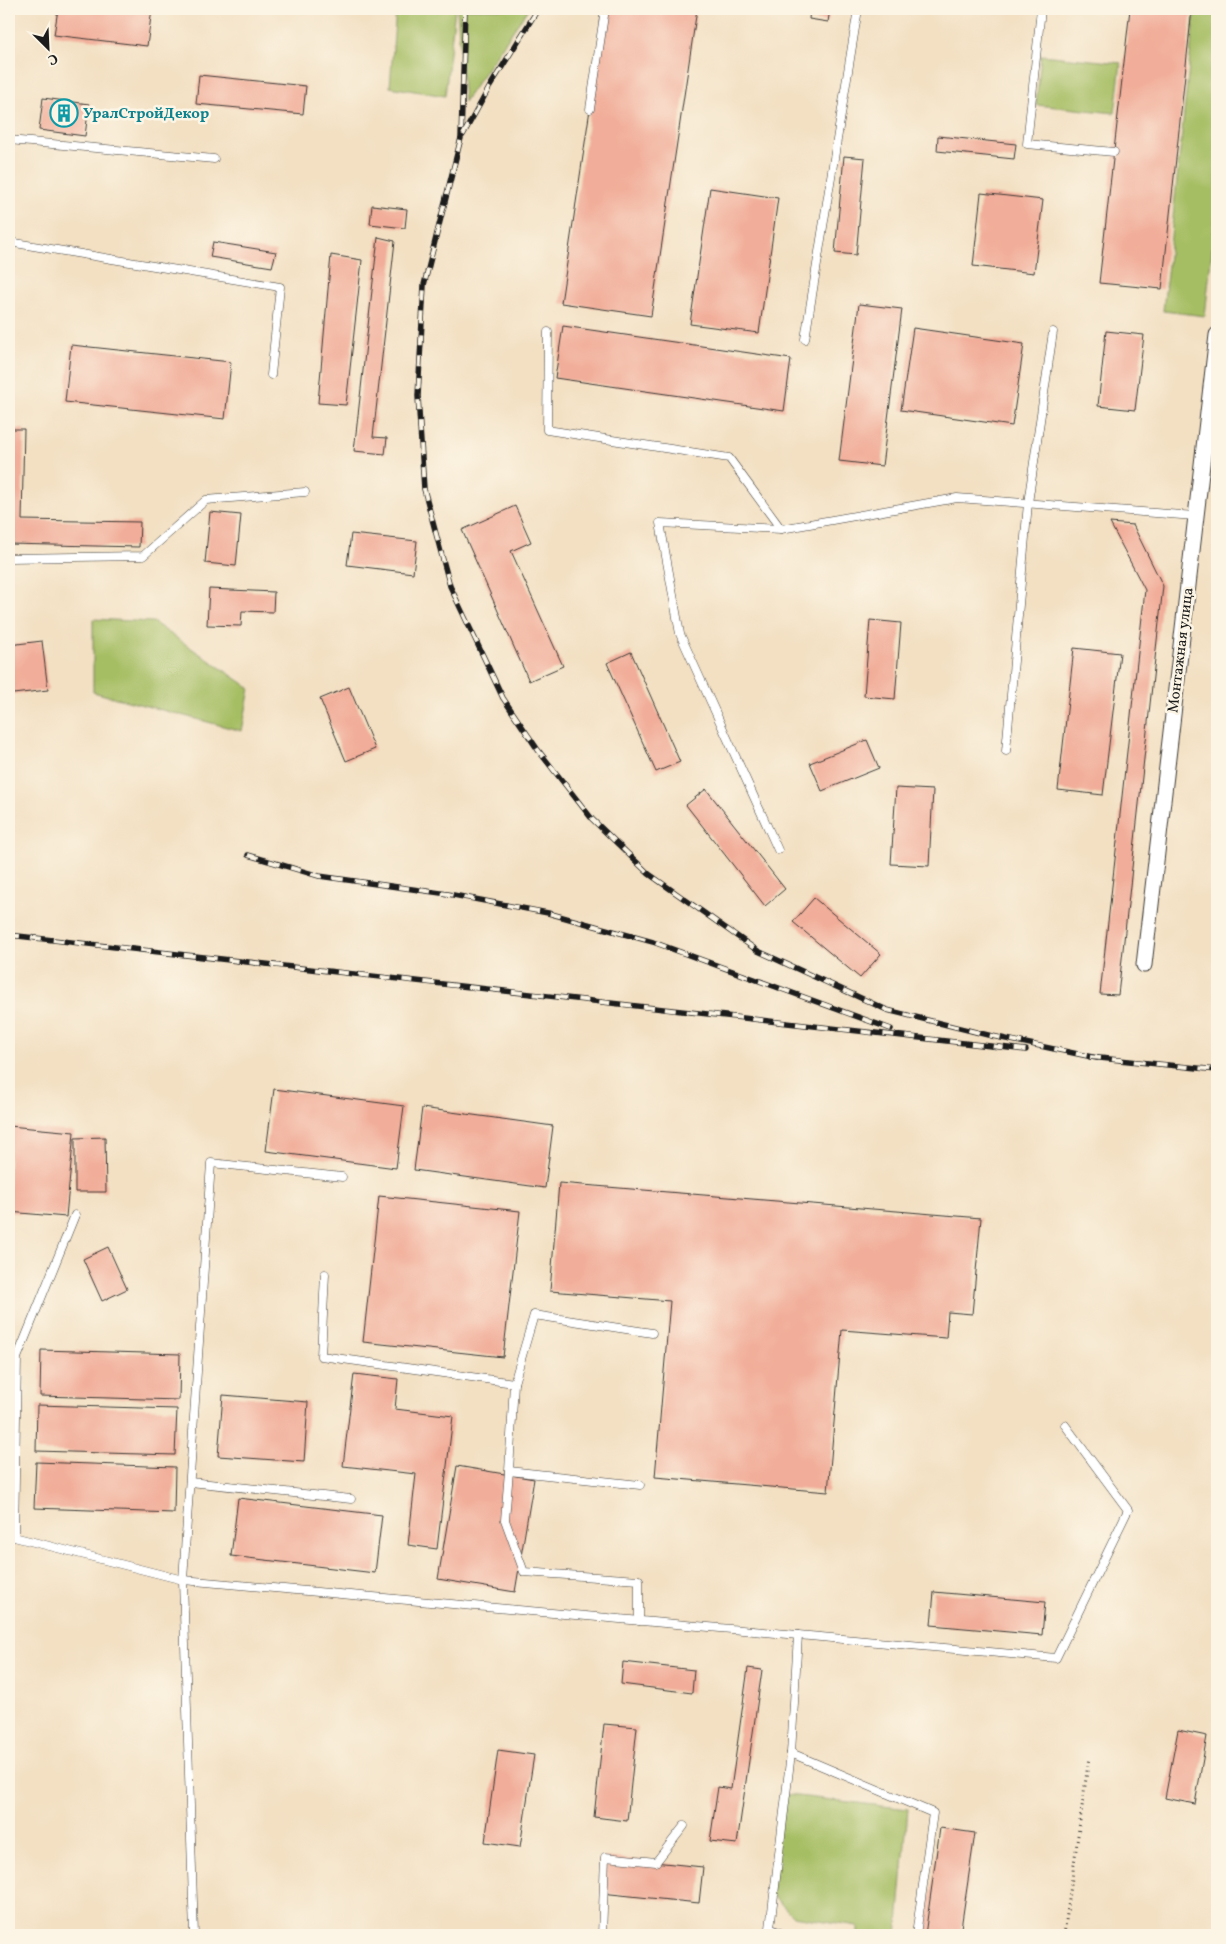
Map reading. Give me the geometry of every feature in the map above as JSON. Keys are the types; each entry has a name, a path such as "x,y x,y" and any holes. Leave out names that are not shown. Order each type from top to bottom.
{"street":[{"name":"Монтажная улица","path":"1144,965 1217,335"}],"lane":[{"path":"590,109 605,9"},
{"path":"804,340 858,9"},
{"path":"1041,9 1027,144 1114,152"},
{"path":"9,140 214,159"},
{"path":"9,242 280,287 271,375"},
{"path":"548,332 547,430 729,458 781,529"},
{"path":"1006,751 1028,503 1053,332"},
{"path":"9,558 143,556 206,500 305,492"},
{"path":"778,850 680,634 660,523 781,529 957,498 1195,516"},
{"path":"194,1935 183,1580 211,1163 342,1177"},
{"path":"75,1215 16,1358 11,1538 183,1580 1056,1658 1128,1510 1064,1425"},
{"path":"325,1274 322,1356 514,1383"},
{"path":"639,1620 639,1580 524,1572 505,1520 514,1383 534,1315 652,1333"},
{"path":"509,1471 640,1484"},
{"path":"190,1482 351,1499"},
{"path":"784,1935 770,1928 791,1753 798,1635"},
{"path":"791,1753 933,1813 916,1935"},
{"path":"602,1935 605,1857 656,1862 684,1826"}],"path":[{"path":"1064,1935 1089,1757"}],"green space":[{"path":"396,9 455,9 445,96 390,87"},
{"path":"457,9 528,9 464,102"},
{"path":"1195,9 1217,9 1217,203 1205,316 1163,311"},
{"path":"1041,55 1121,63 1115,113 1036,105"},
{"path":"93,619 153,622 250,688 242,731 93,692"},
{"path":"781,1794 908,1809 897,1935 858,1935 858,1926 793,1916 772,1895"}],"building":[{"path":"58,9 152,9 147,46 54,35"},
{"path":"345,9 371,9 371,12"},
{"path":"605,9 697,9 651,316 561,303"},
{"path":"810,9 830,9 828,22 809,19"},
{"path":"1130,9 1192,9 1162,289 1099,283"},
{"path":"199,75 306,86 303,114 196,104"},
{"name":"УралСтройДекор","path":"43,98 89,104 85,136 39,130"},
{"path":"938,136 1016,144 1014,159 937,151"},
{"path":"844,156 865,158 856,255 835,253"},
{"path":"710,188 778,198 759,333 690,324"},
{"path":"981,193 1043,200 1034,273 973,266"},
{"path":"372,205 407,209 405,228 370,224"},
{"path":"378,237 395,241 373,437 387,438 385,454 354,451"},
{"path":"213,242 276,252 272,267 210,257"},
{"path":"331,255 362,260 346,405 318,403"},
{"path":"859,304 902,309 882,466 839,461"},
{"path":"563,326 791,359 784,411 555,378"},
{"path":"913,328 1024,344 1012,426 901,410"},
{"path":"1106,331 1144,335 1135,410 1098,406"},
{"path":"71,345 231,362 225,419 65,402"},
{"path":"9,429 24,429 22,520 140,522 139,547 9,544"},
{"path":"515,506 531,542 511,551 563,666 529,681 462,530"},
{"path":"210,512 241,515 236,566 205,563"},
{"path":"1110,523 1133,525 1163,586 1118,995 1100,994 1145,590"},
{"path":"351,534 417,541 413,573 347,565"},
{"path":"209,589 274,592 273,612 242,611 241,626 207,625"},
{"path":"870,620 901,623 895,699 864,696"},
{"path":"42,641 48,690 13,694 9,645"},
{"path":"1074,648 1120,653 1103,795 1058,790"},
{"path":"631,652 680,762 656,772 607,663"},
{"path":"349,687 375,749 346,761 320,699"},
{"path":"867,740 879,768 822,791 810,763"},
{"path":"896,788 933,790 929,866 891,864"},
{"path":"706,789 785,889 765,906 686,805"},
{"path":"814,898 881,954 860,978 793,922"},
{"path":"274,1089 404,1106 396,1168 266,1151"},
{"path":"422,1108 553,1126 545,1188 414,1170"},
{"path":"9,1126 74,1132 66,1217 9,1212"},
{"path":"105,1137 106,1192 75,1192 75,1138"},
{"path":"559,1183 981,1218 972,1314 948,1312 946,1338 842,1330 828,1492 655,1477 670,1301 550,1291"},
{"path":"379,1196 520,1211 503,1357 363,1342"},
{"path":"108,1247 127,1289 102,1301 83,1259"},
{"path":"41,1350 180,1354 179,1400 40,1396"},
{"path":"354,1374 398,1379 395,1409 453,1416 437,1549 408,1545 416,1474 343,1466"},
{"path":"223,1395 308,1402 304,1462 218,1456"},
{"path":"37,1405 177,1409 175,1455 36,1451"},
{"path":"36,1462 175,1467 174,1513 34,1508"},
{"path":"457,1466 534,1479 515,1592 438,1579"},
{"path":"238,1498 382,1515 375,1573 231,1556"},
{"path":"934,1592 1045,1602 1042,1635 931,1625"},
{"path":"623,1662 694,1670 692,1693 621,1684"},
{"path":"748,1668 762,1670 737,1844 710,1841 718,1787 731,1789"},
{"path":"604,1724 637,1727 627,1821 594,1817"},
{"path":"1178,1730 1207,1736 1195,1804 1165,1798"},
{"path":"498,1750 534,1755 520,1847 485,1842"},
{"path":"940,1828 975,1833 960,1935 925,1935"},
{"path":"605,1857 703,1867 699,1903 601,1893"}],"railway":[{"path":"465,9 461,138 424,285 418,396 424,489 450,586 503,698 538,750 592,819 649,874 758,951 887,1010 992,1036 1097,1058"},
{"path":"463,135 489,88 538,9"},
{"path":"248,855 319,876 448,894 548,913 653,942 891,1029"},
{"path":"9,935 1026,1050"},
{"path":"1090,1057 1217,1070"}],"place":[{"name":"УралСтройДекор","path":"64,113"}]}
